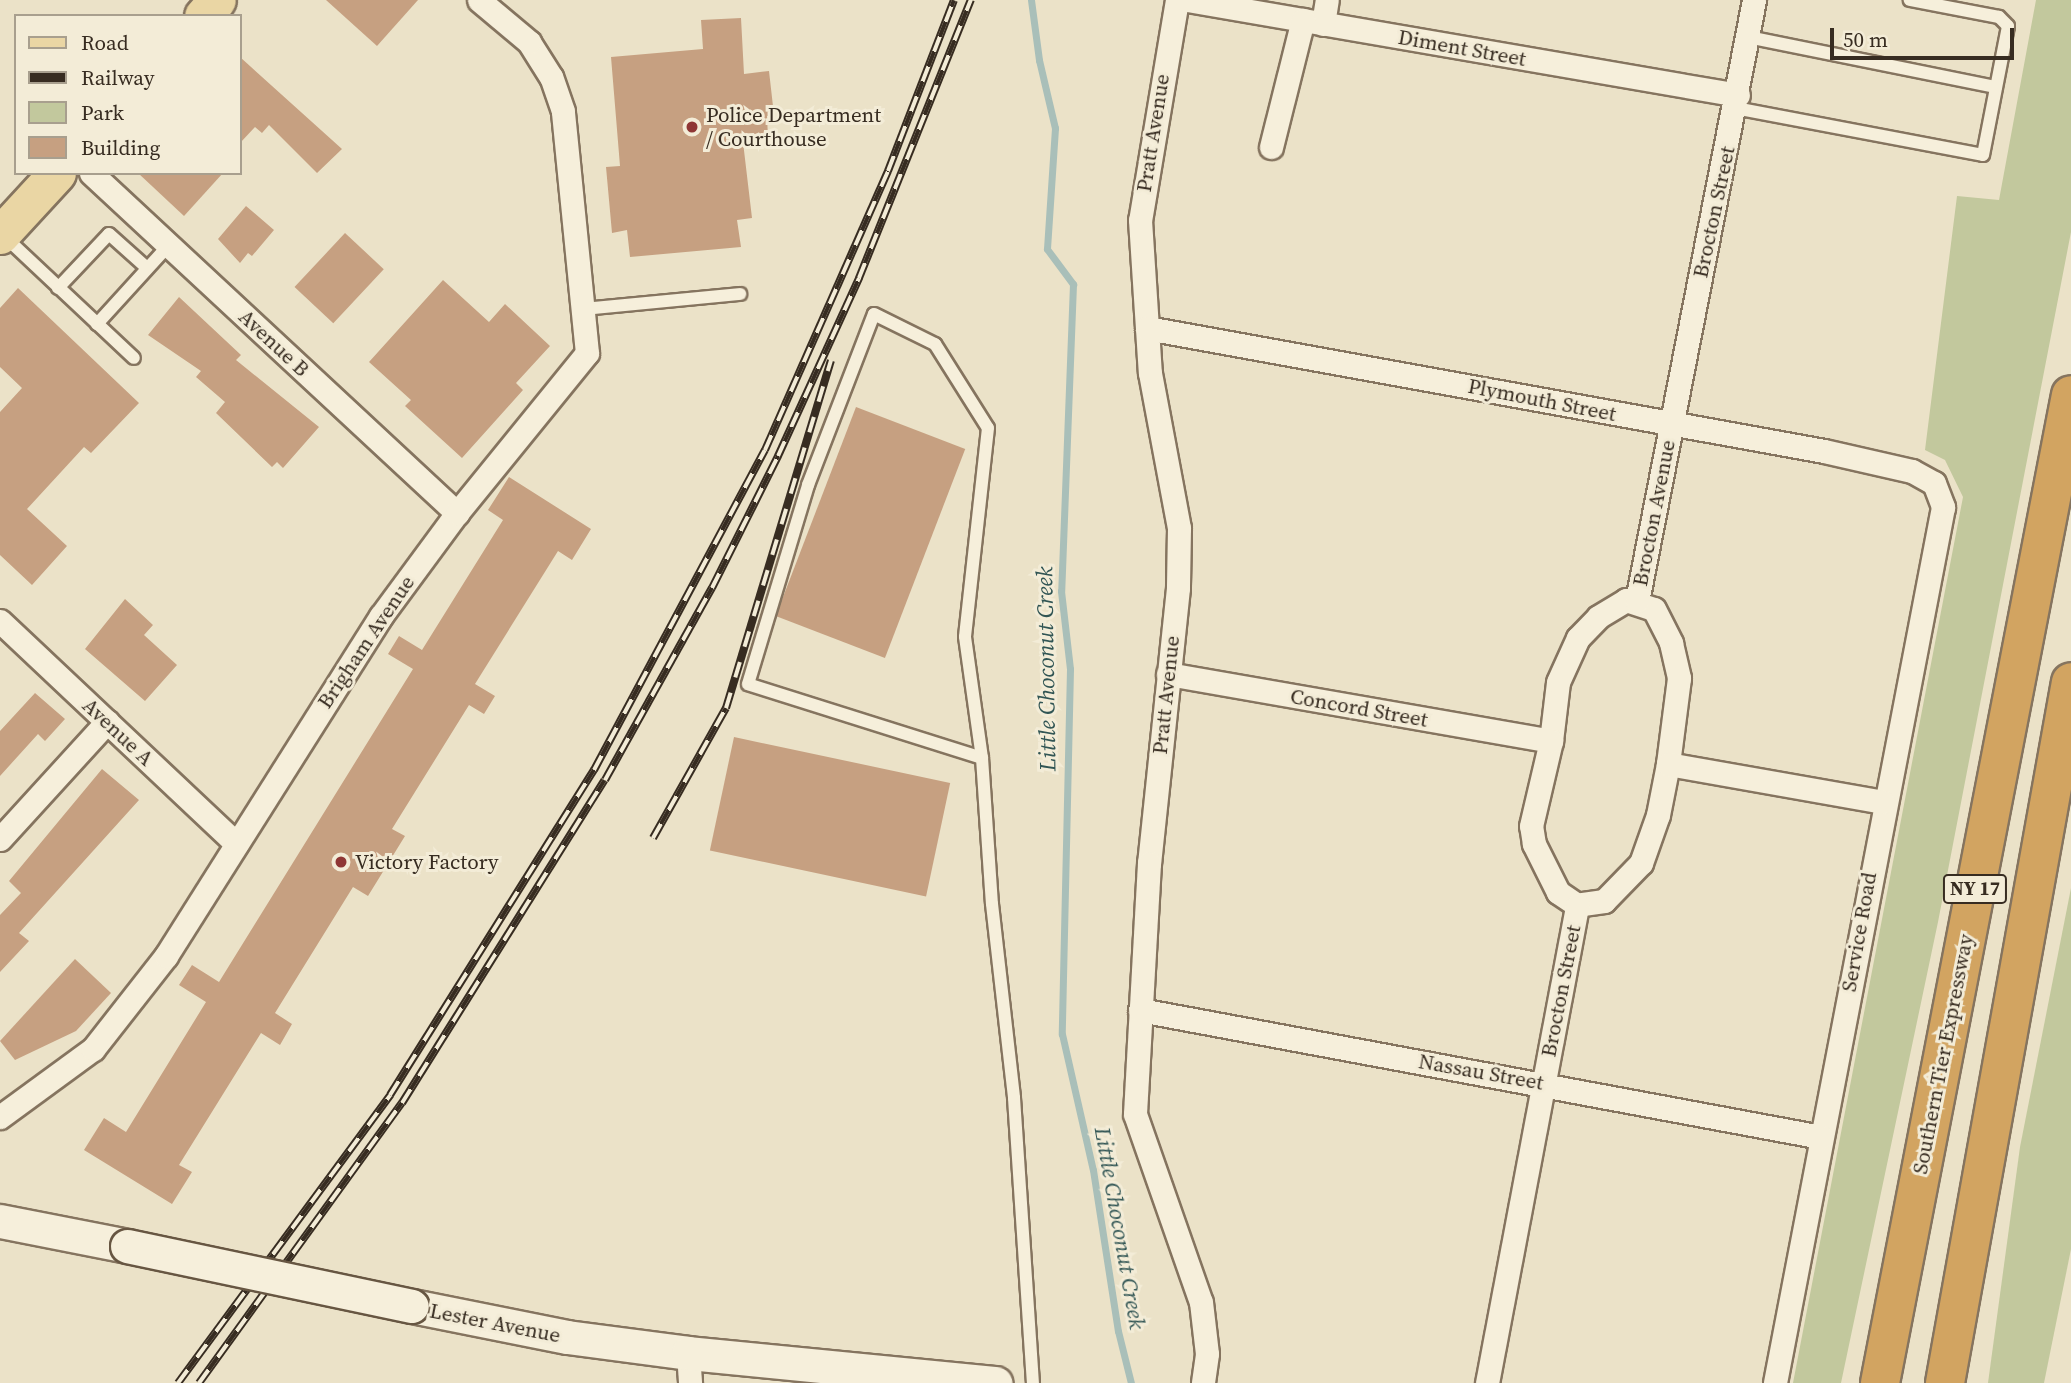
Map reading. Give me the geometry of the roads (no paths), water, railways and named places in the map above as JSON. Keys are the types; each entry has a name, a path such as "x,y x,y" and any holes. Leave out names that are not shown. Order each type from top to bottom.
{"highway":[{"name":"Southern Tier Expressway","path":"1880,1383 2071,394"},
{"name":"NY 17","path":"1945,1383 2071,682"}],"main road":[{"path":"205,14 217,0"},
{"path":"1,234 55,175"}],"street":[{"name":"Brigham Avenue","path":"0,1117 93,1049 166,956 381,616 457,513 587,353 563,111 551,77 529,43 480,0"},
{"name":"Pratt Avenue","path":"1177,0 1144,176 1140,220 1150,373 1179,528 1140,1010 1135,1114 1201,1302 1207,1354 1203,1383"},
{"name":"Diment Street","path":"1187,0 1736,102"},
{"path":"1270,147 1313,22 1327,0"},
{"name":"Brocton Street","path":"1671,424 1754,0"},
{"name":"Avenue B","path":"93,175 457,513"},
{"name":"Plymouth Street","path":"1147,328 1824,451 1912,471 1934,484"},
{"name":"Brocton Avenue","path":"1637,601 1671,424"},
{"name":"Service Road","path":"1775,1383 1883,802 1943,507 1934,484"},
{"name":"Brocton Avenue","path":"1577,905 1558,892 1534,844 1531,826 1551,741 1558,682 1578,638 1598,617 1626,600 1637,601 1654,609 1671,643 1679,678 1668,764"},
{"name":"Avenue A","path":"0,621 237,844"},
{"name":"Concord Street","path":"1168,674 1551,741"},
{"path":"0,839 107,722"},
{"path":"1668,764 1883,802"},
{"name":"Brocton Street","path":"1487,1383 1577,905 1604,901 1641,863 1658,815 1668,764"},
{"name":"Nassau Street","path":"1140,1010 1543,1083 1821,1137"},
{"name":"Lester Avenue","path":"0,1221 567,1337 689,1368 996,1383"}],"lane":[{"path":"1736,102 1983,155 2008,26 1999,17 1910,0"},
{"path":"1748,37 1996,87"},
{"path":"1,234 134,358"},
{"path":"58,288 109,234 147,268"},
{"path":"97,324 169,245"},
{"path":"584,309 740,294"},
{"path":"982,758 748,684 807,485 874,314 935,344 988,428 965,637 982,758 992,904 1014,1098 1033,1383"}],"waterway":[{"name":"Little Choconut Creek","path":"1031,0 1039,60 1055,128 1047,249 1073,284 1061,591 1070,669 1062,1034 1093,1170 1118,1331 1131,1383"}],"railway":[{"path":"178,1383 390,1095 594,770 765,450 888,171 954,0"},
{"path":"199,1383 402,1103 605,780 712,588 778,456 859,278 971,0"},
{"path":"653,838 726,708 831,361"}],"place":[{"name":"Police Department / Courthouse","path":"692,127"},
{"name":"Victory Factory","path":"341,862"}]}
